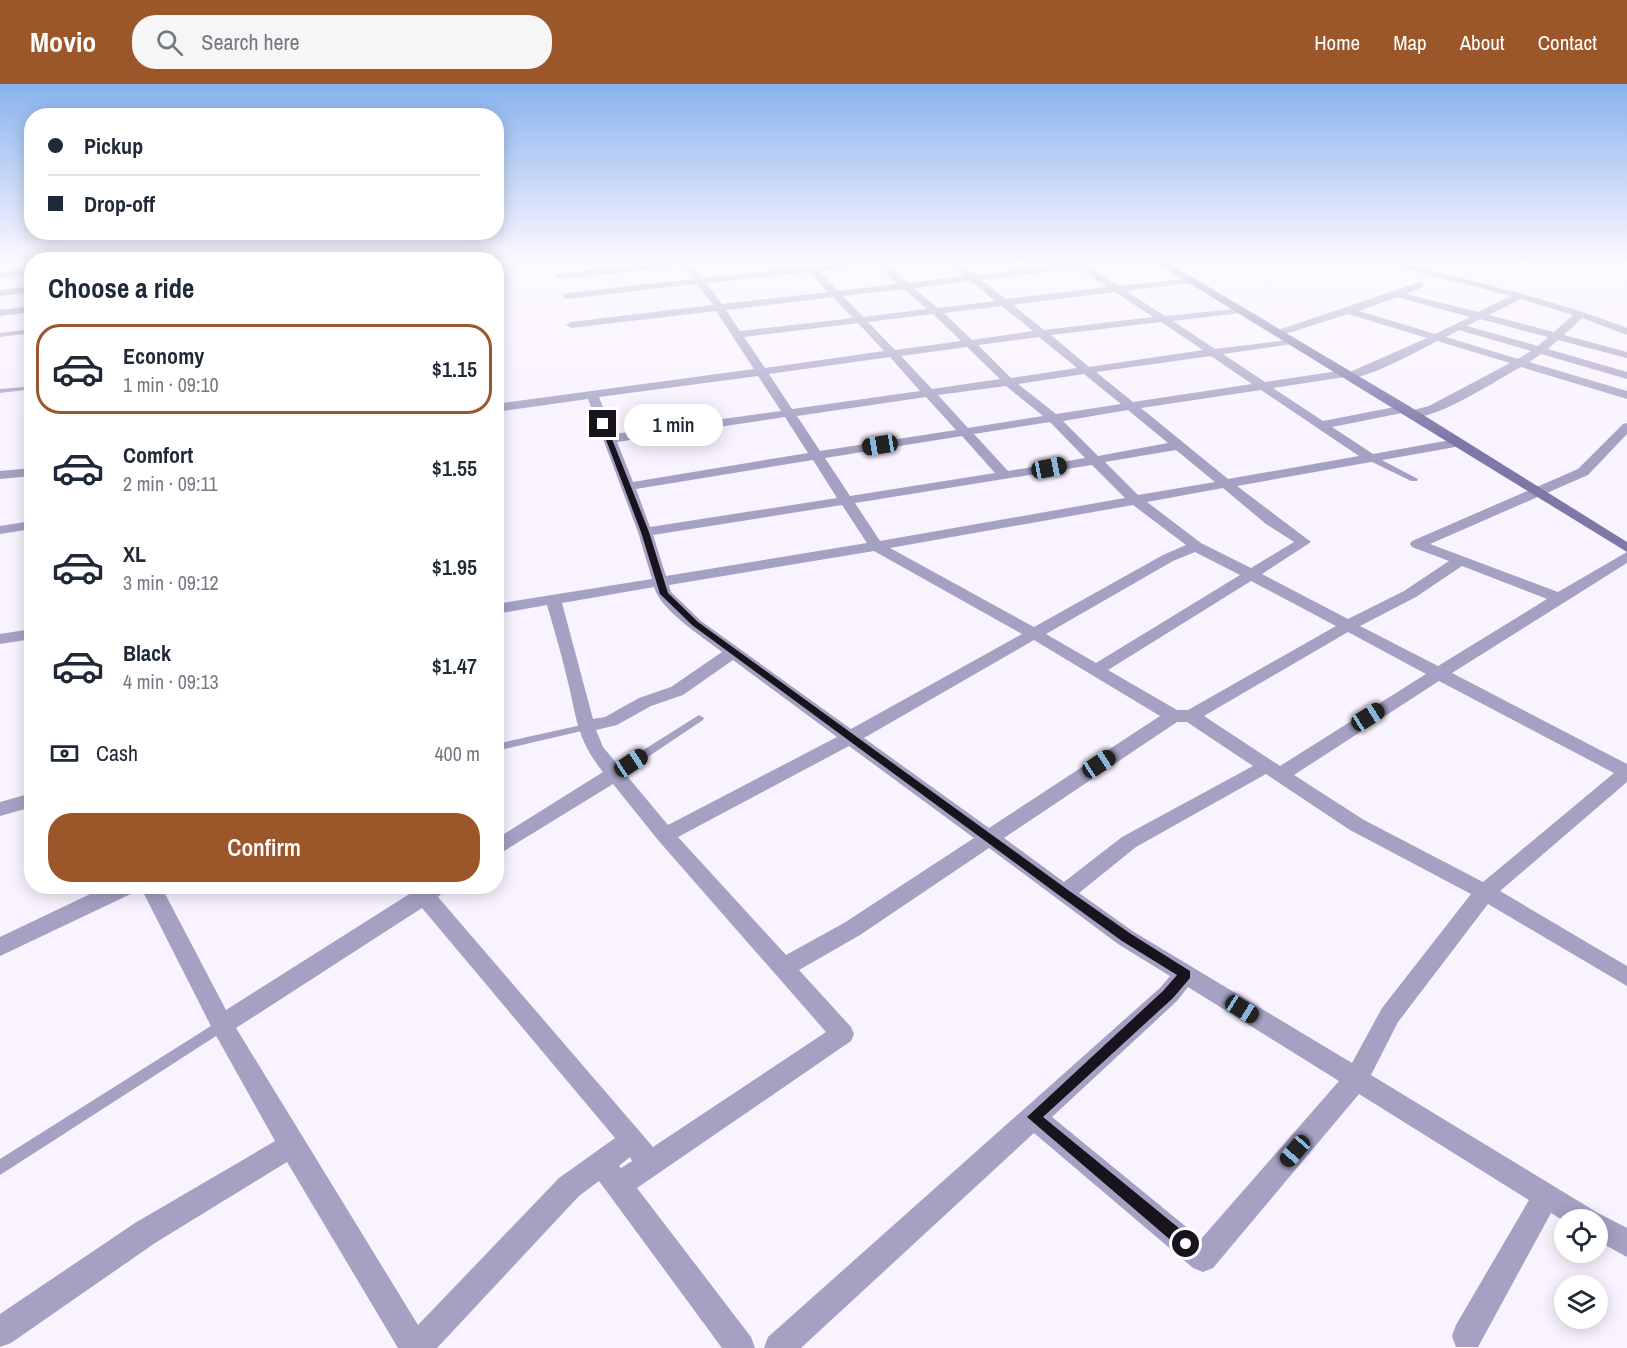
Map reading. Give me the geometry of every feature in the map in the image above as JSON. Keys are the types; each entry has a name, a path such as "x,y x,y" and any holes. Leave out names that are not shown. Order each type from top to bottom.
{"street":[{"path":"571,325 612,320"},
{"path":"727,320 876,546 1182,716 1274,771 1357,825 1485,892 1627,977"},
{"path":"737,335 860,320 1005,476"},
{"path":"946,320 1009,382 1053,418 1133,498 1196,546 1251,577 1439,672 1627,772 1485,892 1390,1015 1356,1080 1203,1258 1034,1117"},
{"path":"1027,320 1271,521 1304,542 1251,577 1096,670"},
{"path":"504,407 1044,333 1156,320"},
{"path":"1166,320 1261,386 1371,458"},
{"path":"1257,320 1627,548"},
{"path":"1279,333 1320,320"},
{"path":"1379,320 1627,395"},
{"path":"626,487 1053,418 1348,375 1475,320"},
{"path":"1493,320 1627,355"},
{"path":"1321,425 1433,409 1520,363 1579,320"},
{"path":"1599,320 1627,332"},
{"path":"1460,327 1627,375"},
{"path":"609,439 1292,341"},
{"path":"592,394 645,532 664,594 695,624 1126,938 1568,1209"},
{"path":"1558,598 1417,544 1538,494 1583,472 1627,427"},
{"path":"504,608 876,546 1133,498 1456,443"},
{"path":"645,532 1005,476 1180,445"},
{"path":"0,476 24,473"},
{"path":"0,530 24,526"},
{"path":"665,835 852,737 1168,558 1196,546"},
{"path":"1064,893 1129,842 1297,762 1627,556"},
{"path":"784,967 852,929 988,838 1182,716 1410,594 1460,561"},
{"path":"553,599 576,679 586,727 595,749 665,835 842,1034 619,1185"},
{"path":"0,639 24,635"},
{"path":"586,727 611,721 645,702 677,691 734,651"},
{"path":"504,844 614,774"},
{"path":"0,808 24,802"},
{"path":"0,947 110,894"},
{"path":"154,894 222,1025 291,1145 416,1348 569,1187 633,1140"},
{"path":"222,1025 427,894"},
{"path":"434,894 650,1164"},
{"path":"779,1348 1169,994 1185,974"},
{"path":"0,1332 146,1233 291,1145"},
{"path":"601,1163 740,1348"},
{"path":"1467,1336 1546,1196"},
{"path":"1608,1232 1627,1243"}],"lane":[{"path":"0,335 24,332"},
{"path":"0,391 23,388"},
{"path":"1371,458 1414,479"},
{"path":"614,774 699,718"},
{"path":"504,746 586,727"},
{"path":"0,1168 222,1025"}],"route":[{"path":"603,424 645,532 664,594 695,624 1126,938 1185,974 1169,994 1034,1117 1186,1244"}]}
